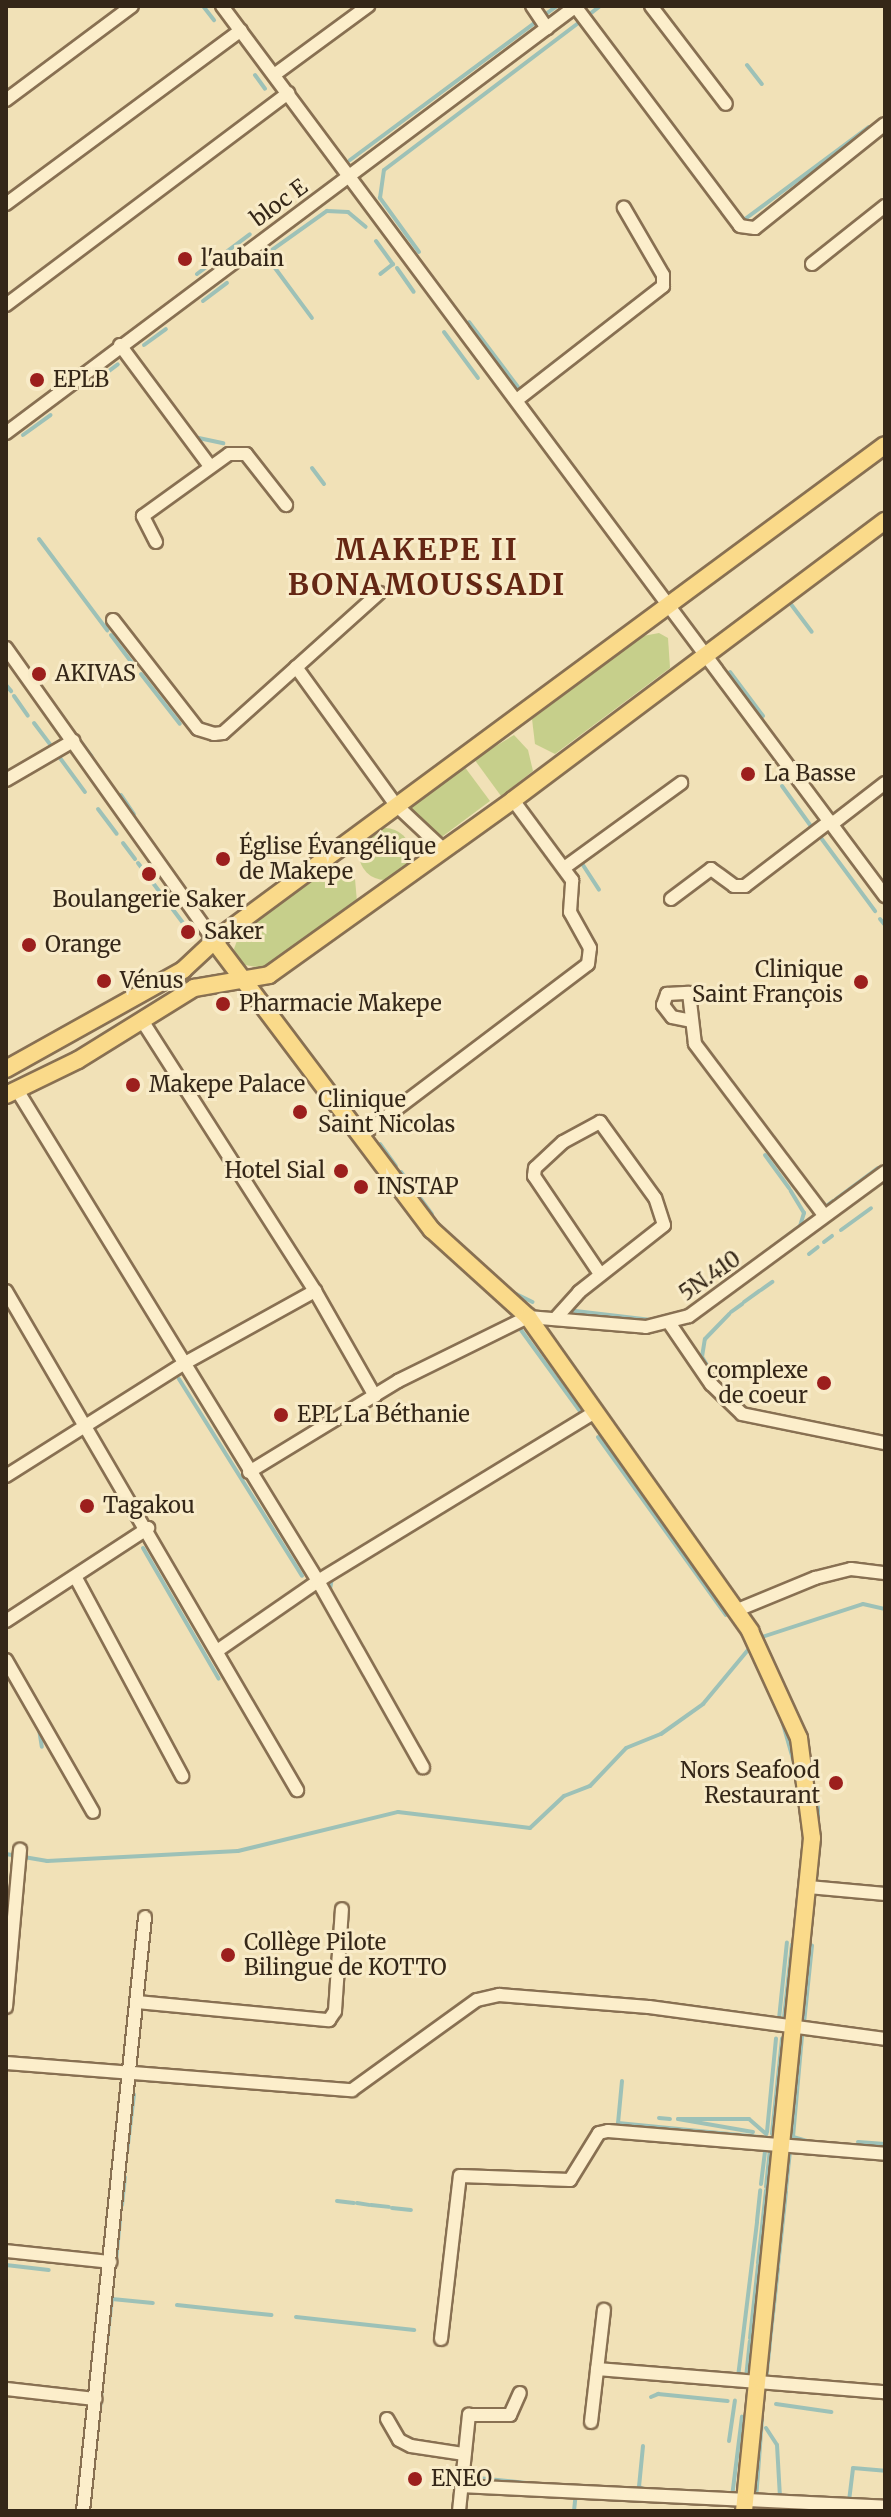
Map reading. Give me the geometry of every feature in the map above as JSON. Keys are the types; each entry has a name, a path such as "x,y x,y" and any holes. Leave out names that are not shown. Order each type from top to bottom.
{"main road":[{"path":"6,1069 183,970 214,941 885,445"},
{"path":"11,1092 214,981 269,975 513,800 885,521"},
{"path":"214,941 238,979 457,1257 528,1317 750,1631 771,1669 807,1771 812,1815 809,1887 744,2506"}],"street":[{"path":"6,100 132,6"},
{"path":"222,6 348,178 518,399 885,896"},
{"path":"274,75 368,6"},
{"path":"532,6 547,28"},
{"path":"576,6 740,226 755,228 885,124"},
{"name":"bloc E","path":"6,433 576,6"},
{"path":"651,6 726,104"},
{"path":"6,204 241,30"},
{"path":"6,305 288,93"},
{"path":"812,264 885,206"},
{"path":"518,399 663,286 663,275 624,208"},
{"path":"120,345 209,465"},
{"path":"156,542 143,516 209,465 229,454 246,454 286,505"},
{"path":"113,620 206,733 223,733 379,593"},
{"path":"6,649 214,941"},
{"path":"296,667 396,805 443,849"},
{"path":"6,780 73,741"},
{"path":"564,868 681,783"},
{"path":"671,899 711,869 734,886 745,886 885,783"},
{"path":"362,1135 588,964 590,948 570,912 573,884 513,800"},
{"path":"692,1021 695,1044 824,1215"},
{"path":"143,1022 315,1291 375,1396"},
{"path":"11,1092 185,1363 318,1581 423,1767"},
{"path":"555,1319 600,1274 661,1229 665,1218 600,1122 563,1142 535,1168 534,1176 600,1274"},
{"name":"5N.410","path":"528,1317 670,1324 706,1306 885,1172"},
{"path":"6,1291 148,1528 297,1790"},
{"path":"7,1473 87,1429 185,1363 315,1291"},
{"path":"249,1472 375,1396 528,1317"},
{"path":"670,1324 711,1384 742,1414 885,1443"},
{"path":"217,1651 318,1581 595,1412"},
{"path":"6,1621 148,1528"},
{"path":"735,1611 851,1569 885,1573"},
{"path":"76,1578 182,1776"},
{"path":"6,1660 93,1812"},
{"path":"6,2007 20,1850"},
{"path":"809,1887 885,1894"},
{"path":"137,2002 329,2020 335,2011 342,1909"},
{"path":"83,2511 145,1917"},
{"path":"6,2063 352,2090 477,2000 499,1995 793,2025 885,2039"},
{"path":"441,2339 460,2176 570,2180 599,2133 608,2131 885,2154"},
{"path":"6,2251 110,2262"},
{"path":"591,2422 604,2310"},
{"path":"597,2369 755,2385 885,2392"},
{"path":"6,2389 95,2399"},
{"path":"459,2511 469,2415 510,2415 520,2393"},
{"path":"387,2419 399,2440 411,2446 464,2454"},
{"path":"461,2486 744,2506 885,2507"}],"green space":[{"path":"659,633 668,638 670,668 555,754 535,744 532,719 643,636"},
{"path":"514,735 528,750 533,771 501,796 474,759"},
{"path":"464,766 490,801 439,839 408,810"},
{"path":"385,828 403,836 411,854 403,872 385,880 367,872 359,854 367,836"},
{"path":"336,863 355,879 357,902 267,969 240,964 234,949 240,932"}],"waterway":[{"path":"203,6 214,20"},
{"path":"543,16 557,6"},
{"path":"586,17 600,6"},
{"path":"350,160 537,21"},
{"path":"419,252 380,198 384,170 581,21"},
{"path":"747,65 762,84"},
{"path":"255,75 265,89"},
{"path":"741,222 869,127"},
{"path":"265,255 327,211 348,212 366,227"},
{"path":"197,274 250,234"},
{"path":"376,241 393,264 380,274"},
{"path":"275,268 312,318"},
{"path":"397,268 414,292"},
{"path":"203,301 227,283"},
{"path":"469,322 518,387"},
{"path":"144,345 166,329"},
{"path":"444,332 478,378"},
{"path":"93,383 118,364"},
{"path":"23,435 51,415"},
{"path":"194,437 223,443"},
{"path":"312,468 324,484"},
{"path":"39,539 107,630"},
{"path":"790,603 812,632"},
{"path":"111,635 135,667"},
{"path":"730,672 763,716"},
{"path":"141,674 180,724"},
{"path":"6,685 11,691"},
{"path":"14,696 28,716"},
{"path":"34,723 54,750"},
{"path":"71,729 91,756"},
{"path":"60,758 85,792"},
{"path":"782,786 813,829"},
{"path":"121,795 134,814"},
{"path":"98,809 117,834"},
{"path":"821,838 875,911"},
{"path":"123,843 135,859"},
{"path":"581,862 599,890"},
{"path":"138,863 183,923"},
{"path":"880,919 885,925"},
{"path":"380,1144 396,1166"},
{"path":"765,1155 789,1188"},
{"path":"836,1199 878,1168"},
{"path":"401,1172 432,1214"},
{"path":"759,1257 800,1226 804,1213 791,1191"},
{"path":"825,1207 833,1201"},
{"path":"841,1230 871,1208"},
{"path":"824,1242 832,1236"},
{"path":"809,1254 818,1247"},
{"path":"713,1291 753,1261"},
{"path":"761,1290 772,1282"},
{"path":"510,1291 533,1302"},
{"path":"744,1302 759,1291"},
{"path":"731,1312 742,1304"},
{"path":"567,1310 651,1320"},
{"path":"712,1373 702,1357 705,1339 729,1314"},
{"path":"518,1326 579,1410"},
{"path":"179,1379 302,1576"},
{"path":"598,1437 726,1615"},
{"path":"143,1548 219,1679"},
{"path":"329,1595 332,1578"},
{"path":"759,1638 863,1604 885,1609"},
{"path":"6,1854 47,1861 238,1851 398,1812 530,1828 564,1796 590,1786 626,1748 661,1734 703,1704 753,1644"},
{"path":"781,1717 795,1766"},
{"path":"39,1729 42,1747"},
{"path":"818,1807 818,1827"},
{"path":"816,1879 818,1852"},
{"path":"779,2019 787,1942"},
{"path":"784,2018 792,1944"},
{"path":"804,2023 812,1945"},
{"path":"802,2036 793,2137 811,2142"},
{"path":"767,2132 776,2038"},
{"path":"772,2134 782,2039"},
{"path":"622,2081 618,2123 762,2137"},
{"path":"127,2152 134,2094"},
{"path":"659,2118 670,2119"},
{"path":"753,2132 678,2119 749,2119 766,2134"},
{"path":"858,2142 885,2144"},
{"path":"761,2184 765,2149"},
{"path":"766,2187 770,2150"},
{"path":"786,2189 790,2152"},
{"path":"122,2205 125,2177"},
{"path":"757,2221 760,2190"},
{"path":"758,2263 766,2190"},
{"path":"778,2266 786,2191"},
{"path":"337,2201 354,2203"},
{"path":"357,2203 369,2205"},
{"path":"371,2205 389,2207"},
{"path":"392,2208 411,2210"},
{"path":"116,2261 120,2220"},
{"path":"738,2377 757,2222"},
{"path":"6,2265 49,2270"},
{"path":"750,2338 758,2265"},
{"path":"770,2341 778,2268"},
{"path":"107,2341 112,2299 153,2303"},
{"path":"177,2305 271,2315"},
{"path":"296,2317 414,2330"},
{"path":"746,2378 750,2341"},
{"path":"765,2389 770,2343"},
{"path":"100,2409 102,2388"},
{"path":"651,2397 658,2394 728,2401"},
{"path":"729,2441 735,2400"},
{"path":"776,2404 831,2412"},
{"path":"732,2497 742,2417"},
{"path":"756,2499 762,2420"},
{"path":"766,2428 777,2445 780,2497"},
{"path":"643,2446 639,2487 646,2490"},
{"path":"849,2501 853,2468 885,2471"},
{"path":"468,2477 536,2484"},
{"path":"574,2511 576,2493"}],"place":[{"name":"l'aubain","path":"185,259"},
{"name":"EPLB","path":"37,380"},
{"name":"AKIVAS","path":"39,674"},
{"name":"La Basse","path":"748,774"},
{"name":"Église Évangélique de Makepe","path":"223,859"},
{"name":"Boulangerie Saker","path":"149,874"},
{"name":"Saker","path":"188,932"},
{"name":"Orange","path":"29,945"},
{"name":"Vénus","path":"104,981"},
{"name":"Clinique Saint François","path":"861,982"},
{"name":"Pharmacie Makepe","path":"223,1004"},
{"name":"Makepe Palace","path":"133,1085"},
{"name":"Clinique Saint Nicolas","path":"300,1112"},
{"name":"Hotel Sial","path":"341,1171"},
{"name":"INSTAP","path":"361,1187"},
{"name":"complexe de coeur","path":"824,1383"},
{"name":"EPL La Béthanie","path":"281,1415"},
{"name":"Tagakou","path":"87,1506"},
{"name":"Nors Seafood Restaurant","path":"836,1783"},
{"name":"Collège Pilote Bilingue de KOTTO","path":"228,1955"},
{"name":"ENEO","path":"415,2479"}],"district":[{"name":"MAKEPE II BONAMOUSSADI","path":"427,566"}]}
